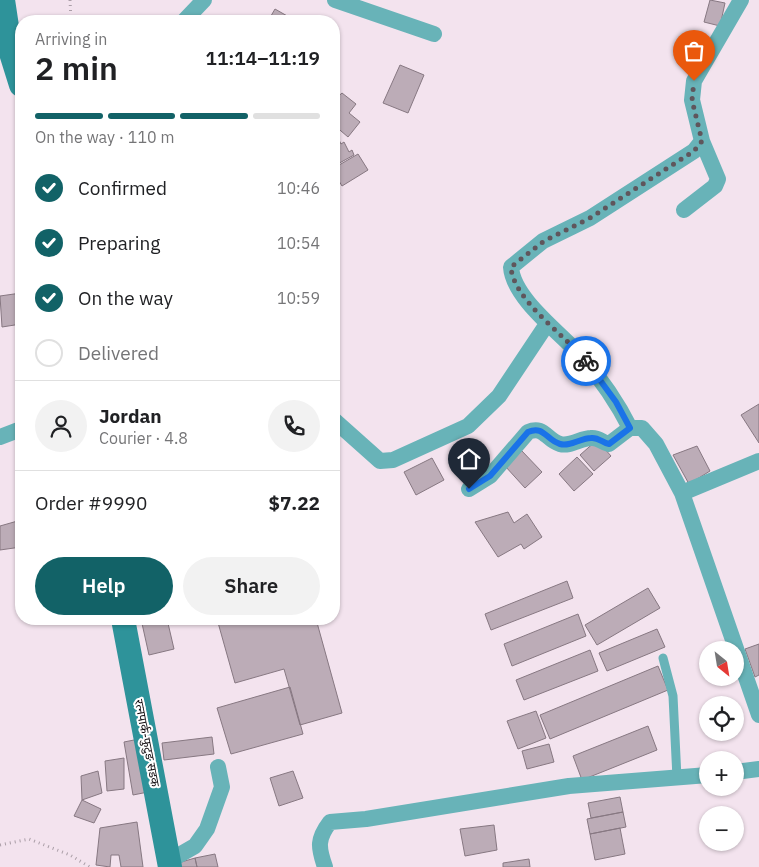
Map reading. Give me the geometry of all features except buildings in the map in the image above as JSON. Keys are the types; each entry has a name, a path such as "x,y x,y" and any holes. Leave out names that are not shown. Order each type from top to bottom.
{"street":[{"path":"3,0 10,47 15,64"},
{"path":"190,15 204,0"},
{"path":"335,0 434,34"},
{"path":"684,210 715,186 718,179 702,141 692,100 694,81 741,0"},
{"path":"630,428 616,402 587,363 547,324 521,291 511,276 511,267 544,241 590,218 656,178 694,151 702,141"},
{"path":"340,425 380,461 393,460 468,426 493,402 547,324"},
{"path":"469,489 490,476 528,432 535,429 542,430 559,444 566,445 593,437 609,444 630,428 642,428 656,444 682,493 759,715"},
{"path":"0,436 15,431"},
{"path":"682,493 759,462"},
{"name":"रत्नपार्क-फुटुङ सडक","path":"125,625 170,864"},
{"path":"170,864 195,846 207,829 222,787 218,766"},
{"path":"744,771 759,769"},
{"path":"325,867 318,848 322,832 330,822 366,819 569,786 699,776"}],"lane":[{"path":"662,658 672,696 677,778"}],"path":[{"path":"70,0 71,15"},
{"path":"0,845 29,839 70,855 90,867"}],"way so far":[{"path":"586,361 547,324 529,302 511,276 511,267 544,241 590,218 656,178 694,151 702,141 692,100 694,81"}],"route":[{"path":"469,489 490,476 528,432 535,429 542,430 559,444 566,445 593,437 598,438 604,444 609,444 630,428 616,402 586,361"}]}
